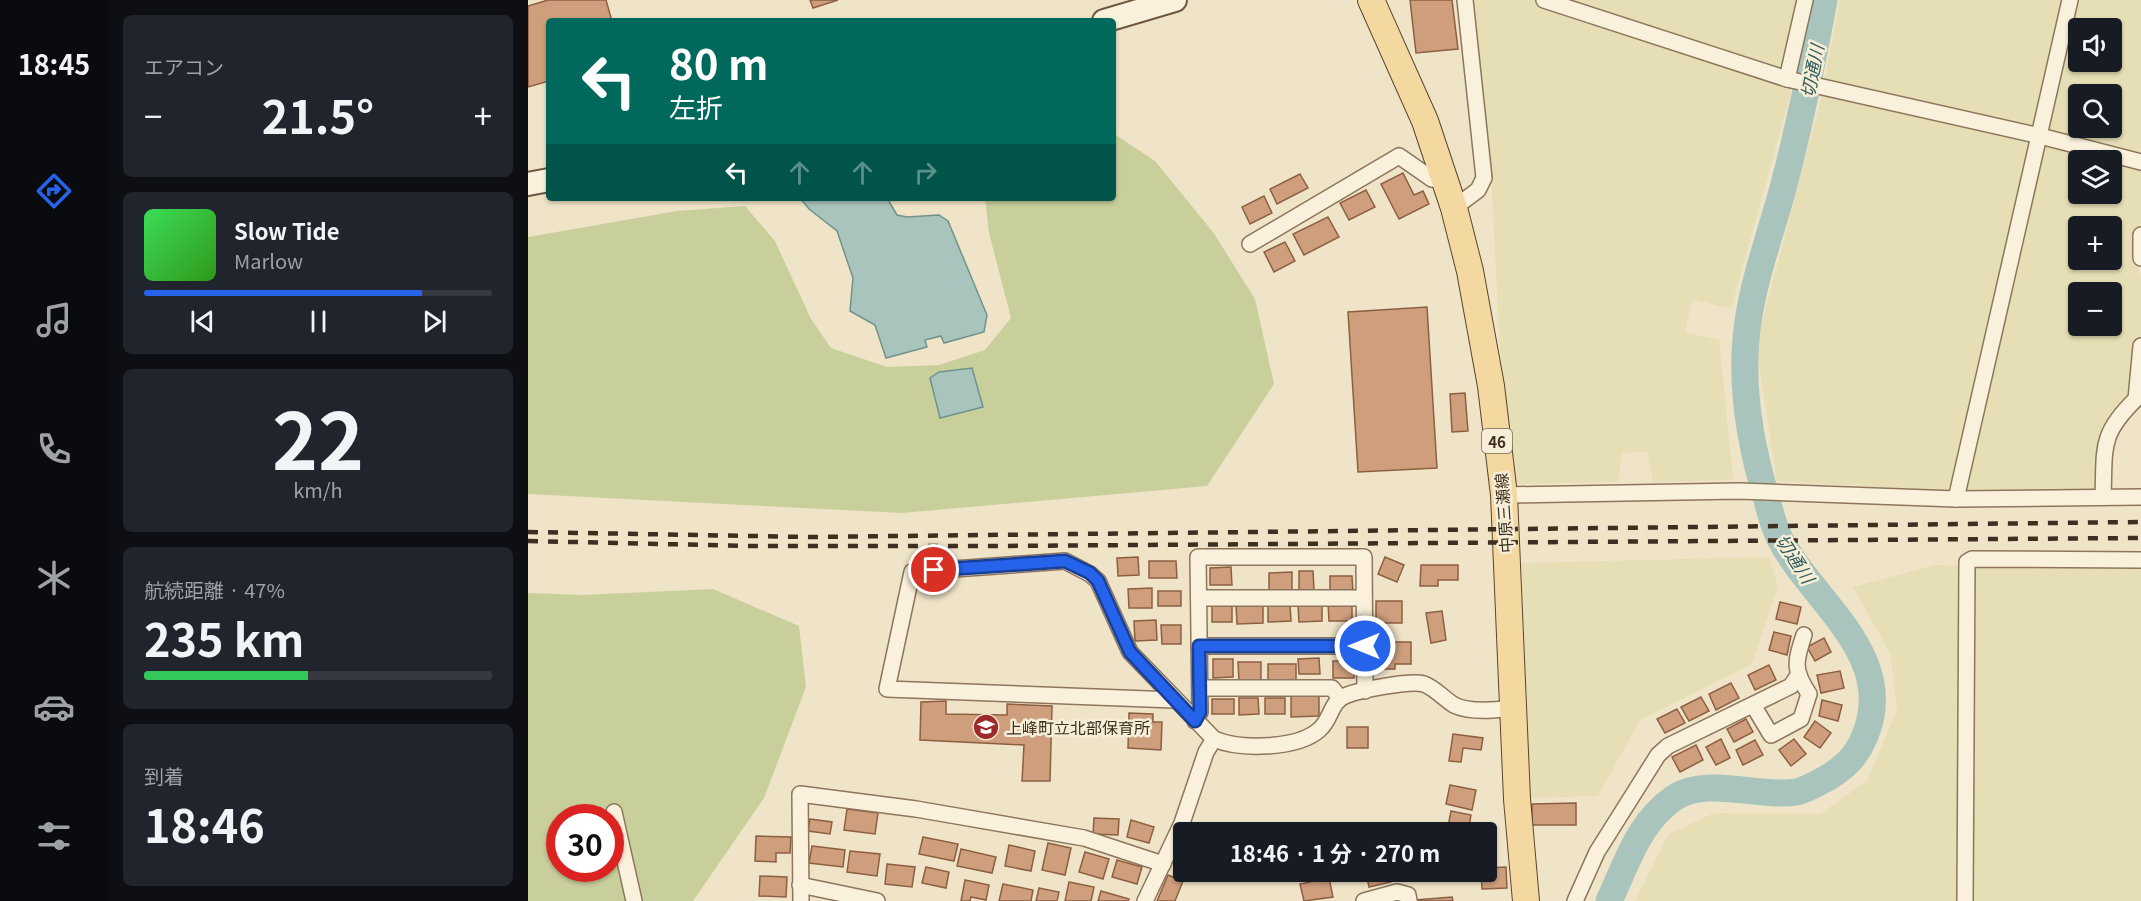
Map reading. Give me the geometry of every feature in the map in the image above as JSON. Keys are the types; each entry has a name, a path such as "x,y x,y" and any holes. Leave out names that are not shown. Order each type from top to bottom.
{"main road":[{"name":"中原三瀬線","path":"1371,0 1425,121 1454,208 1470,271 1491,386 1504,495 1513,708 1526,901"}],"street":[{"path":"1114,18 1175,0"},
{"path":"1454,208 1478,190 1484,178 1465,0"},
{"path":"1544,0 1788,79 2040,136 2141,162"},
{"path":"1788,79 1805,0"},
{"path":"1956,499 2070,0"},
{"path":"1250,244 1399,156 1432,179 1445,181"},
{"path":"528,184 546,181"},
{"path":"2141,235 2141,258"},
{"path":"2103,497 2105,442 2116,419 2136,399 2141,346"},
{"path":"1504,495 1739,490 1956,499 2141,497"},
{"path":"1195,721 1200,712 1198,557 1364,557 1365,691"},
{"path":"1965,901 1967,562 1972,560 2141,560"},
{"path":"1174,699 887,689 912,572 1065,561 1090,573 1098,581 1130,652 1195,721 1214,739 1224,743 1288,745 1301,741 1319,730 1340,698 1365,691 1423,684 1464,709 1513,708"},
{"path":"1199,598 1365,598"},
{"path":"1753,705 1772,735 1801,719 1809,694 1797,677 1796,660 1804,635"},
{"path":"1199,646 1365,646"},
{"path":"1575,901 1597,852 1658,755 1668,746 1791,686 1797,677"},
{"path":"1200,688 1332,688 1340,698"},
{"path":"1145,901 1182,823 1206,752 1214,739"},
{"path":"801,901 800,794 916,809 1084,838 1163,864"},
{"path":"624,856 634,901"},
{"path":"801,885 877,901"},
{"path":"1364,901 1397,892 1408,895 1408,901"}],"shaded area":[{"path":"1472,0 1811,0 1793,85 1731,309 1692,299 1685,332 1719,340 1733,480 1653,482 1647,452 1622,453 1618,482 1514,484 1500,350 1492,192"},
{"path":"1840,0 2141,0 2141,223 2133,239 2141,280 2141,334 2134,350 2134,394 2104,432 2096,492 1981,493 1777,481 1756,345 1820,103"},
{"path":"1769,557 1778,586 1752,664 1640,720 1598,796 1530,798 1521,563"},
{"path":"1935,565 2141,567 2141,901 1635,901 1668,835 1714,813 1820,814 1867,781 1897,710 1891,655 1853,587"}],"green space":[{"path":"1116,135 1155,161 1213,232 1255,299 1274,384 1207,486 902,513 528,494 528,237 677,211 745,206 775,241 811,319 831,348 887,367 939,365 985,350 1011,318 989,233 985,201 1116,201"},
{"path":"713,589 799,626 806,687 764,798 693,901 528,901 528,593 583,595"}],"water":[{"path":"802,201 889,201 897,215 907,217 939,215 948,221 987,315 984,332 944,343 941,336 925,340 927,347 886,358 875,325 850,311 853,278 837,231"},
{"path":"972,368 983,407 940,418 930,378 939,372"}],"building":[{"path":"548,0 606,0 611,18 546,18 546,82 528,87 528,6"},
{"path":"810,0 838,0 813,8"},
{"path":"1410,0 1452,0 1458,49 1416,53"},
{"path":"1403,173 1414,195 1423,191 1429,204 1399,219 1381,184"},
{"path":"1300,174 1308,188 1277,204 1270,189"},
{"path":"1366,190 1375,207 1349,220 1340,203"},
{"path":"1264,196 1272,213 1250,224 1242,207"},
{"path":"1328,217 1339,237 1304,255 1293,234"},
{"path":"1285,242 1295,261 1274,272 1264,252"},
{"path":"1427,307 1437,468 1358,472 1348,312"},
{"path":"1465,393 1468,431 1452,432 1450,394"},
{"path":"1138,557 1139,575 1118,576 1117,558"},
{"path":"1385,557 1404,565 1397,582 1378,574"},
{"path":"1149,561 1176,561 1177,578 1149,578"},
{"path":"1421,565 1458,565 1458,580 1438,580 1438,586 1420,586"},
{"path":"1231,567 1232,585 1210,585 1210,568"},
{"path":"1299,571 1313,571 1314,590 1299,590"},
{"path":"1292,572 1292,591 1269,591 1269,573"},
{"path":"1330,576 1352,576 1353,592 1330,592"},
{"path":"1152,588 1152,608 1129,608 1128,589"},
{"path":"1158,591 1181,591 1181,606 1158,606"},
{"path":"1376,601 1402,601 1402,623 1376,623"},
{"path":"1780,602 1801,607 1797,624 1776,619"},
{"path":"1328,603 1352,603 1352,621 1329,621"},
{"path":"1263,604 1263,623 1237,624 1236,605"},
{"path":"1322,604 1322,621 1299,622 1298,605"},
{"path":"1212,605 1232,605 1232,622 1212,622"},
{"path":"1268,605 1290,605 1291,621 1268,622"},
{"path":"1442,611 1446,640 1431,643 1426,613"},
{"path":"1156,620 1157,640 1135,641 1134,621"},
{"path":"1161,625 1181,625 1181,644 1162,644"},
{"path":"1774,632 1791,636 1787,655 1769,650"},
{"path":"1824,638 1831,652 1815,661 1807,647"},
{"path":"1383,642 1411,642 1411,664 1395,664 1395,669 1383,669"},
{"path":"1319,658 1320,674 1299,674 1298,659"},
{"path":"1213,659 1233,659 1233,677 1213,678"},
{"path":"1333,661 1354,661 1354,678 1333,678"},
{"path":"1238,662 1261,662 1261,682 1239,682"},
{"path":"1268,664 1296,664 1296,680 1268,681"},
{"path":"1769,665 1776,680 1755,690 1748,675"},
{"path":"1840,671 1844,688 1821,693 1817,675"},
{"path":"1731,683 1739,698 1716,710 1709,694"},
{"path":"1291,696 1319,696 1319,716 1291,717"},
{"path":"1701,697 1709,711 1689,721 1681,707"},
{"path":"1239,698 1258,698 1259,714 1239,715"},
{"path":"1265,698 1285,698 1285,714 1265,714"},
{"path":"1212,699 1234,699 1234,714 1212,714"},
{"path":"1822,700 1842,705 1838,721 1819,716"},
{"path":"946,701 946,714 1007,715 1007,704 1052,706 1050,781 1022,781 1024,745 920,740 921,702"},
{"path":"1677,709 1685,723 1665,733 1657,719"},
{"path":"1129,713 1153,714 1153,722 1162,722 1161,750 1128,748"},
{"path":"1746,719 1753,732 1734,742 1727,729"},
{"path":"1815,721 1831,733 1820,748 1804,737"},
{"path":"1347,727 1368,727 1368,748 1347,748"},
{"path":"1453,734 1483,738 1481,750 1463,748 1461,762 1449,761"},
{"path":"1721,739 1730,758 1716,765 1706,747"},
{"path":"1794,739 1806,754 1791,766 1779,750"},
{"path":"1755,740 1763,755 1743,765 1736,750"},
{"path":"1696,745 1703,760 1680,772 1672,757"},
{"path":"1450,785 1476,790 1472,810 1446,804"},
{"path":"1576,803 1576,825 1532,825 1532,804"},
{"path":"847,809 878,813 875,834 844,830"},
{"path":"1451,811 1471,815 1470,822 1449,822"},
{"path":"1094,818 1119,819 1118,835 1093,834"},
{"path":"810,819 832,822 830,834 808,831"},
{"path":"1131,820 1154,827 1149,843 1127,837"},
{"path":"756,836 791,837 790,853 776,853 776,862 755,861"},
{"path":"923,837 958,844 954,861 919,854"},
{"path":"1048,843 1071,848 1065,875 1042,870"},
{"path":"1009,845 1035,851 1031,871 1005,866"},
{"path":"812,846 845,850 843,867 809,863"},
{"path":"961,849 996,857 992,873 957,866"},
{"path":"850,851 880,854 877,876 847,872"},
{"path":"1085,852 1109,859 1103,879 1079,872"},
{"path":"1117,860 1142,867 1137,884 1112,877"},
{"path":"887,864 915,867 912,887 885,884"},
{"path":"926,867 949,872 946,888 922,883"},
{"path":"1497,867 1506,867 1507,888 1482,889 1482,882 1497,882"},
{"path":"1168,875 1173,877 1173,882 1183,882 1175,901 1157,901"},
{"path":"760,876 787,877 786,897 759,896"},
{"path":"965,880 989,885 986,900 971,897 970,901 961,901"},
{"path":"1069,882 1094,887 1091,901 1065,901"},
{"path":"1330,882 1333,897 1304,901 1300,884"},
{"path":"1368,882 1391,882 1369,887"},
{"path":"1003,884 1033,890 1031,901 999,901"},
{"path":"1039,888 1059,892 1057,901 1036,901"},
{"path":"1101,891 1129,899 1128,901 1098,901"},
{"path":"1452,897 1453,901 1415,901 1415,900"}],"waterway":[{"name":"切通川","path":"1609,901 1642,832 1651,819 1674,798 1702,789 1782,793 1808,788 1833,774 1853,756 1864,738 1872,708 1871,681 1862,656 1847,631 1794,561 1777,533 1751,435 1746,389 1746,344 1751,306 1794,144 1824,0"}],"railway":[{"path":"528,532 809,537 2141,522"},
{"path":"528,541 751,546 997,546 2141,538"}],"place":[{"name":"上峰町立北部保育所","path":"986,727"}],"route":[{"path":"934,570 1065,561 1090,573 1098,581 1130,652 1195,721 1200,712 1199,646 1365,646"}]}
